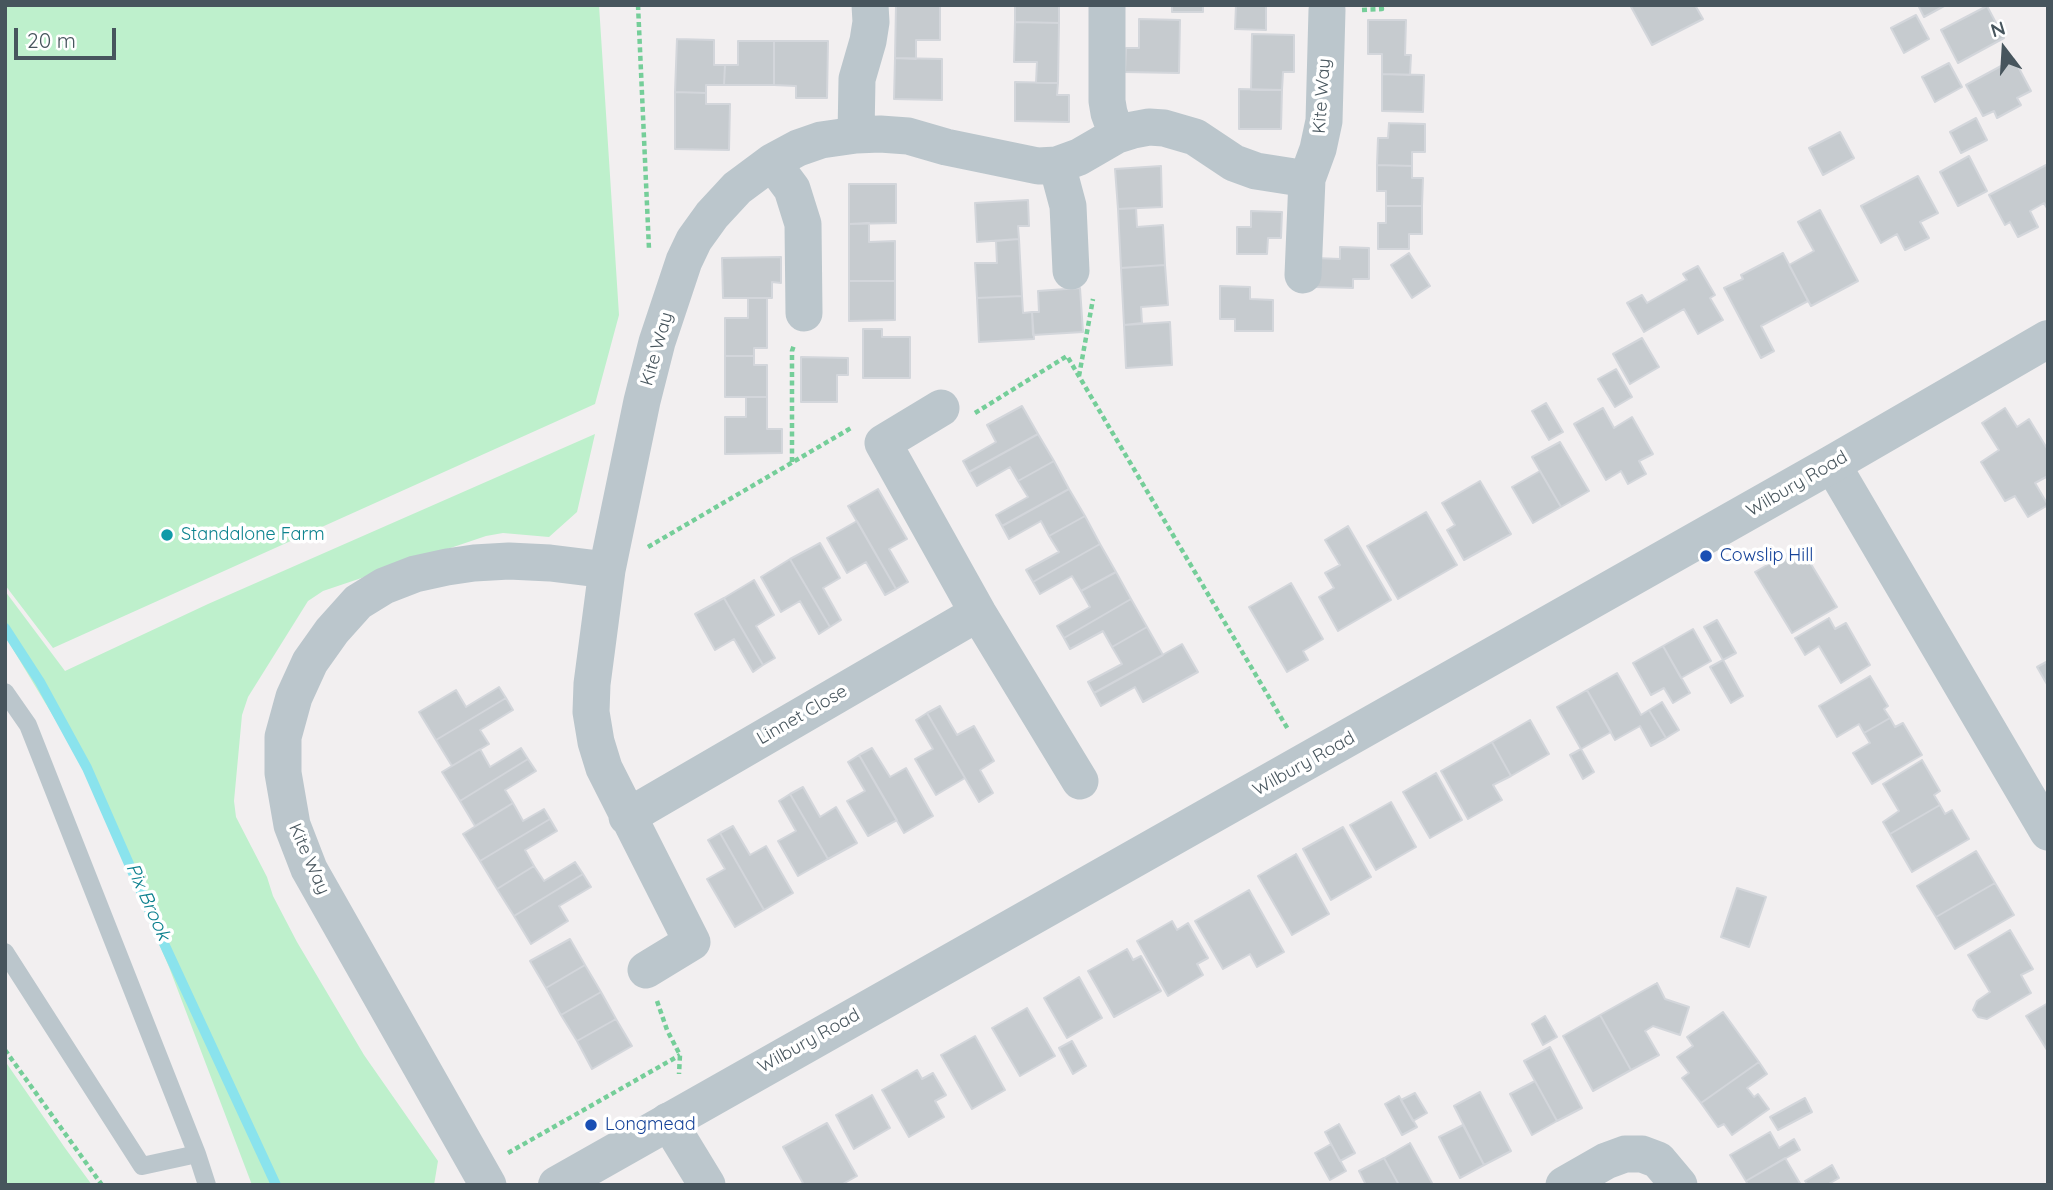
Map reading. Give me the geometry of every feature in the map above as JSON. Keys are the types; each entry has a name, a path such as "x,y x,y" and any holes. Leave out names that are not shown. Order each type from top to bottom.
{"street":[{"path":"856,135 857,79 868,41 870,5"},
{"path":"1107,5 1107,101 1117,135"},
{"name":"Kite Way","path":"1303,275 1307,179 1318,149 1324,121 1327,10"},
{"name":"Kite Way","path":"646,970 692,942 604,768 591,712 592,684 607,570 657,342 684,261 694,240 712,215 737,188 772,162 798,148 821,140 856,135 908,136 1038,166 1057,165 1079,157 1117,135 1149,127 1164,128 1195,137 1234,163 1256,171 1307,179"},
{"path":"772,162 792,189 803,224 804,313"},
{"path":"1057,165 1068,206 1071,271"},
{"name":"Wilbury Road","path":"557,1185 1307,762 2048,339"},
{"path":"941,408 883,443 978,613 1080,781"},
{"path":"1832,464 2048,832"},
{"name":"Kite Way","path":"484,1177 309,869 292,825 283,773 283,737 294,697 310,662 332,631 358,602 384,586 415,574 474,563 537,562 607,570"},
{"name":"Linnet Close","path":"627,817 978,613"},
{"path":"668,1121 707,1185"},
{"path":"1564,1185 1606,1161 1625,1154 1642,1154 1658,1160 1678,1185"}],"lane":[{"path":"5,692 28,725 207,1185"},
{"path":"5,952 142,1166 197,1154"}],"path":[{"path":"638,5 648,246 672,297"},
{"path":"1071,271 1095,289 1079,377"},
{"path":"792,463 792,351 804,313"},
{"path":"941,408 959,423 1067,356 1307,762"},
{"path":"607,570 849,427 883,443"},
{"path":"646,970 667,1030 680,1055 679,1076"},
{"path":"5,1050 102,1185"},
{"path":"484,1177 680,1055"}],"green space":[{"path":"5,5 599,5 619,315 595,404 53,648 5,585"},
{"path":"595,434 577,512 549,537 503,533 486,536 323,591 308,601 248,697 242,715 234,801 236,817 297,942 364,1055 438,1161 434,1185 252,1185 169,967 79,759 5,636 5,591 65,671 208,604"},
{"path":"5,1061 65,1148 92,1185 5,1185"}],"building":[{"path":"896,5 940,5 940,40 916,40 916,59 895,58"},
{"path":"1015,5 1059,5 1059,23 1015,22"},
{"path":"1172,5 1203,5 1203,12 1172,12"},
{"path":"1236,5 1266,5 1266,30 1235,29"},
{"path":"1630,5 1695,5 1703,19 1652,45"},
{"path":"1918,5 1946,5 1924,17"},
{"path":"1987,6 2004,38 1958,63 1941,30"},
{"path":"1916,15 1929,39 1904,53 1891,28"},
{"path":"1139,19 1180,20 1179,73 1125,72 1126,48 1139,48"},
{"path":"1368,20 1406,20 1405,55 1411,55 1410,75 1382,74 1382,54 1368,54"},
{"path":"1015,22 1059,23 1058,83 1036,83 1037,62 1014,62"},
{"path":"1252,34 1294,35 1294,72 1283,72 1282,90 1251,90"},
{"path":"677,39 714,40 714,65 725,65 724,85 706,85 706,93 675,92"},
{"path":"738,41 774,41 774,85 724,85 725,65 738,65"},
{"path":"774,41 828,41 827,98 796,98 796,86 774,85"},
{"path":"895,58 942,59 942,100 894,99"},
{"path":"2014,59 2031,91 2017,98 2021,105 1997,118 1994,111 1983,116 1966,85"},
{"path":"1949,63 1962,87 1935,102 1922,77"},
{"path":"1382,74 1424,75 1423,112 1382,111"},
{"path":"1015,82 1058,83 1057,95 1069,95 1069,122 1015,121"},
{"path":"1239,89 1282,90 1281,129 1239,129"},
{"path":"675,92 706,93 706,104 730,104 729,150 675,149"},
{"path":"1976,118 1987,140 1961,153 1950,132"},
{"path":"1389,123 1425,124 1425,152 1412,152 1412,166 1377,165 1378,138 1388,138"},
{"path":"1840,132 1854,158 1823,175 1809,148"},
{"path":"1969,156 1987,191 1958,206 1940,172"},
{"path":"2048,164 2048,210 2044,203 2030,211 2038,227 2018,237 2010,222 2005,225 1989,195"},
{"path":"1377,165 1412,166 1412,178 1423,178 1422,206 1386,206 1386,191 1377,191"},
{"path":"1161,166 1162,207 1118,209 1115,169"},
{"path":"1918,176 1938,213 1920,222 1929,238 1905,250 1897,234 1881,243 1861,206"},
{"path":"849,184 896,184 896,223 849,224"},
{"path":"1028,200 1029,226 1018,226 1019,239 977,242 975,203"},
{"path":"1386,206 1422,206 1422,234 1409,234 1409,249 1378,249 1378,223 1386,223"},
{"path":"1136,208 1137,227 1163,225 1165,265 1121,268 1118,209"},
{"path":"1820,210 1858,281 1811,306 1789,265 1814,251 1798,222"},
{"path":"1251,211 1282,212 1281,238 1268,238 1267,254 1237,254 1237,227 1251,227"},
{"path":"869,223 869,242 895,241 895,281 849,281 849,224"},
{"path":"1019,239 1022,296 977,298 975,263 997,263 996,241"},
{"path":"1340,247 1369,248 1369,279 1353,279 1353,288 1315,287 1315,258 1340,259"},
{"path":"1409,253 1430,286 1412,298 1391,265"},
{"path":"1783,253 1808,301 1761,326 1774,351 1761,358 1724,288 1743,279 1741,275"},
{"path":"781,257 781,283 772,282 772,298 723,298 722,258"},
{"path":"1165,265 1168,305 1141,307 1142,323 1124,325 1121,268"},
{"path":"1698,266 1715,295 1710,298 1723,320 1698,334 1684,309 1644,332 1627,303 1642,295 1647,303 1687,280 1683,274"},
{"path":"849,281 895,281 895,320 849,321"},
{"path":"1220,286 1250,287 1250,299 1273,300 1273,331 1235,331 1235,319 1220,319"},
{"path":"1080,288 1083,332 1033,335 1032,312 1039,312 1038,291"},
{"path":"1022,296 1023,313 1032,312 1034,339 979,342 977,298"},
{"path":"748,298 767,298 767,348 754,348 754,356 725,356 725,318 748,318"},
{"path":"1170,322 1172,365 1126,368 1124,325"},
{"path":"863,329 882,329 882,337 910,337 910,378 863,378"},
{"path":"1642,338 1659,367 1630,384 1613,354"},
{"path":"725,356 754,356 754,365 767,365 767,397 725,397"},
{"path":"801,357 848,358 848,375 837,375 837,402 801,402"},
{"path":"1616,369 1632,397 1615,407 1598,379"},
{"path":"746,397 767,397 767,429 782,429 782,453 725,454 725,417 746,417"},
{"path":"1546,403 1563,432 1549,440 1532,411"},
{"path":"1022,406 1038,434 969,472 963,461 996,442 987,425"},
{"path":"1603,408 1614,428 1632,417 1653,454 1639,461 1646,474 1628,484 1621,471 1606,480 1574,424"},
{"path":"2005,408 2017,427 2029,419 2048,450 2048,476 2035,483 2048,505 2028,517 2015,496 2005,501 1981,462 1999,450 1982,423"},
{"path":"1038,434 1054,461 1018,481 1010,467 977,486 969,472"},
{"path":"1560,442 1589,491 1561,507 1532,457"},
{"path":"1054,461 1069,489 1002,526 996,515 1028,497 1018,481"},
{"path":"1540,471 1561,507 1533,523 1512,487"},
{"path":"1480,481 1511,534 1464,560 1447,530 1455,525 1442,503"},
{"path":"878,489 907,539 889,549 908,582 896,589 848,506"},
{"path":"1069,489 1085,516 1049,536 1041,521 1009,539 1002,526"},
{"path":"1426,512 1457,565 1398,599 1367,546"},
{"path":"1085,516 1100,544 1033,582 1026,570 1059,552 1049,536"},
{"path":"857,521 896,589 885,595 866,562 847,573 827,538"},
{"path":"1348,526 1391,600 1338,631 1319,597 1334,588 1325,573 1340,565 1325,540"},
{"path":"820,543 840,578 823,588 841,620 830,627 790,559"},
{"path":"1100,544 1116,572 1081,591 1072,576 1040,594 1033,582"},
{"path":"1800,546 1837,607 1792,633 1755,572"},
{"path":"790,559 830,627 819,634 800,601 781,612 761,577"},
{"path":"1116,572 1131,599 1064,638 1057,626 1090,607 1081,591"},
{"path":"754,580 774,615 756,626 775,658 763,665 724,598"},
{"path":"1291,583 1323,639 1303,651 1308,660 1287,672 1249,607"},
{"path":"724,598 763,665 753,672 734,639 715,650 695,614"},
{"path":"1131,599 1147,627 1112,647 1103,631 1070,649 1064,638"},
{"path":"1829,618 1835,629 1846,623 1870,665 1841,683 1819,646 1805,655 1795,638"},
{"path":"1717,620 1736,653 1723,660 1704,627"},
{"path":"1147,627 1163,655 1094,693 1088,682 1122,664 1112,647"},
{"path":"1693,629 1711,661 1681,678 1663,646"},
{"path":"1182,644 1198,672 1143,702 1135,687 1101,706 1094,693"},
{"path":"1663,646 1690,693 1673,703 1664,688 1651,695 1633,663"},
{"path":"1723,660 1743,696 1731,703 1710,667"},
{"path":"2048,661 2048,686 2037,667"},
{"path":"1617,673 1641,715 1649,710 1666,738 1651,746 1640,726 1615,740 1587,690"},
{"path":"1870,676 1888,706 1884,709 1890,718 1864,733 1859,724 1837,737 1819,706"},
{"path":"499,687 506,698 436,740 419,712 456,690 466,707"},
{"path":"1587,690 1611,732 1581,749 1557,707"},
{"path":"506,698 513,710 480,730 489,744 452,766 436,740"},
{"path":"1662,702 1679,730 1666,738 1649,710"},
{"path":"940,706 957,735 974,726 994,761 980,770 993,793 979,802 927,713"},
{"path":"927,713 965,778 936,795 915,759 933,749 916,720"},
{"path":"1890,718 1895,727 1903,723 1922,755 1872,784 1853,753 1870,743 1864,733"},
{"path":"1530,720 1549,754 1511,776 1492,742"},
{"path":"1492,742 1511,776 1493,785 1502,800 1468,819 1441,771"},
{"path":"521,748 528,759 460,801 442,772 480,749 490,767"},
{"path":"872,748 890,777 906,768 933,816 904,833 859,755"},
{"path":"1581,749 1594,772 1583,779 1570,755"},
{"path":"859,755 897,820 868,836 847,801 865,791 848,762"},
{"path":"528,759 536,771 505,790 513,803 475,826 460,801"},
{"path":"1922,760 1940,791 1934,795 1940,805 1890,834 1883,822 1899,811 1883,784"},
{"path":"1436,773 1462,820 1430,838 1403,792"},
{"path":"803,787 820,817 836,807 857,843 828,859 790,794"},
{"path":"790,794 828,859 798,876 778,841 796,831 779,801"},
{"path":"1391,802 1416,847 1376,870 1350,825"},
{"path":"513,803 523,821 544,809 550,819 480,861 463,834"},
{"path":"1940,805 1945,814 1952,810 1969,839 1912,872 1890,834"},
{"path":"550,819 557,831 525,850 534,866 497,889 480,861"},
{"path":"733,826 750,855 766,846 793,893 764,910 720,833"},
{"path":"1343,827 1371,877 1331,900 1303,849"},
{"path":"720,833 764,910 735,927 707,879 725,869 708,840"},
{"path":"1976,851 1995,883 1936,917 1917,886"},
{"path":"1296,854 1329,914 1292,935 1258,876"},
{"path":"575,862 583,874 514,916 497,889 534,866 544,881"},
{"path":"583,874 591,887 559,906 568,921 531,944 514,916"},
{"path":"1995,883 2014,915 1955,949 1936,917"},
{"path":"1737,888 1766,897 1749,947 1721,937"},
{"path":"1249,890 1284,952 1257,967 1250,954 1223,969 1195,921"},
{"path":"1172,921 1177,930 1188,923 1208,958 1197,964 1203,975 1168,996 1137,941"},
{"path":"2010,930 2033,969 2021,975 2031,993 1987,1019 1978,1017 1973,1010 1977,1001 1990,992 1968,955"},
{"path":"570,939 585,965 546,988 530,961"},
{"path":"1127,949 1133,960 1141,956 1161,991 1114,1017 1088,971"},
{"path":"585,965 601,992 561,1015 546,988"},
{"path":"1079,977 1102,1018 1067,1038 1044,998"},
{"path":"1657,983 1665,999 1689,1007 1680,1035 1653,1026 1645,1031 1659,1055 1631,1070 1600,1015"},
{"path":"601,992 616,1019 577,1041 561,1015"},
{"path":"2048,1003 2048,1050 2047,1050 2026,1016"},
{"path":"1027,1008 1055,1056 1020,1076 992,1028"},
{"path":"1723,1012 1759,1062 1701,1103 1682,1078 1689,1073 1677,1057 1693,1046 1687,1037"},
{"path":"1600,1015 1631,1070 1593,1091 1563,1036"},
{"path":"1545,1016 1557,1037 1543,1045 1532,1024"},
{"path":"616,1019 632,1046 592,1069 577,1041"},
{"path":"975,1036 1005,1090 972,1109 941,1055"},
{"path":"1072,1041 1086,1066 1073,1074 1059,1048"},
{"path":"1550,1047 1582,1108 1557,1121 1524,1061"},
{"path":"1759,1062 1767,1074 1747,1088 1754,1097 1758,1094 1769,1109 1732,1135 1724,1124 1718,1127 1701,1103"},
{"path":"917,1070 922,1079 933,1073 946,1095 935,1101 944,1117 909,1137 882,1090"},
{"path":"1535,1081 1557,1121 1532,1135 1510,1094"},
{"path":"1480,1092 1511,1151 1484,1165 1454,1106"},
{"path":"1415,1093 1427,1113 1413,1121 1401,1100"},
{"path":"872,1095 890,1128 854,1149 836,1115"},
{"path":"1399,1096 1417,1127 1402,1135 1385,1104"},
{"path":"1805,1098 1812,1112 1778,1130 1770,1117"},
{"path":"827,1123 857,1176 841,1185 804,1185 783,1147"},
{"path":"1339,1124 1355,1153 1340,1161 1325,1132"},
{"path":"1463,1125 1484,1165 1460,1178 1439,1137"},
{"path":"1770,1132 1779,1148 1794,1139 1800,1150 1746,1181 1730,1155"},
{"path":"1410,1143 1432,1183 1429,1185 1399,1185 1384,1158"},
{"path":"1331,1144 1346,1171 1330,1180 1315,1153"},
{"path":"1384,1158 1399,1185 1366,1185 1359,1171"},
{"path":"1785,1158 1801,1185 1748,1185 1746,1181"},
{"path":"1832,1165 1839,1178 1827,1185 1808,1185 1805,1181"}],"waterway":[{"name":"Pix Brook","path":"5,628 40,682 87,768 161,937 276,1185"}],"place":[{"name":"Standalone Farm","path":"167,535"},
{"name":"Cowslip Hill","path":"1706,556"},
{"name":"Longmead","path":"591,1125"}]}
